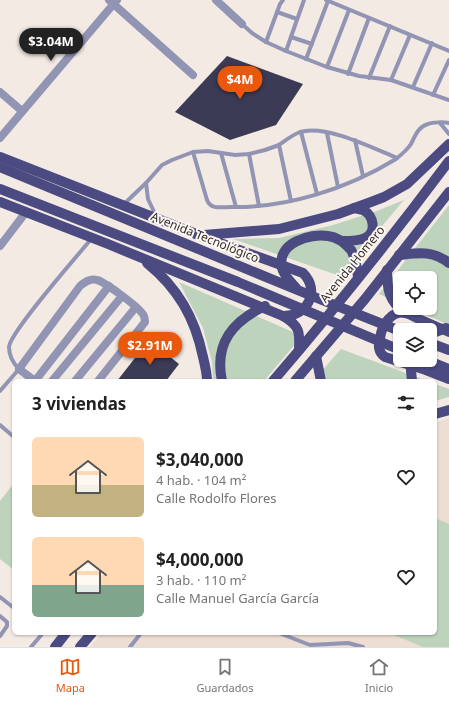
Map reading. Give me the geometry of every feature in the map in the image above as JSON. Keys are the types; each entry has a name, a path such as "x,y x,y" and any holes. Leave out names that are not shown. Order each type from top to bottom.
{"main road":[{"path":"201,236 279,229 308,222 384,197 407,184 449,144"},
{"path":"0,157 201,236 303,273 308,278 311,286 311,295 308,303 302,311 296,315 283,316"},
{"name":"Avenida Homero","path":"275,379 412,210 449,160"},
{"name":"Avenida Tecnológico","path":"0,167 393,328"},
{"path":"0,189 238,282 393,347"},
{"path":"297,379 449,192"},
{"path":"0,202 92,237 283,316 292,321 297,327 300,334 302,347"},
{"path":"299,290 284,273 282,263 286,249 293,243 303,238 317,235 329,236 343,241 365,238 369,236 374,226 372,219 364,210 353,208"},
{"path":"343,241 352,251 358,277"},
{"path":"399,255 426,252 435,254 449,263"},
{"path":"140,257 168,281 179,296 190,316 200,343 206,379"},
{"path":"387,270 388,291 393,301"},
{"path":"222,379 220,365 225,340 231,330 242,320 256,311 270,304 283,301"},
{"path":"393,315 389,317 385,323 378,345 381,354 385,357 449,379"},
{"path":"410,315 449,332"},
{"path":"437,332 449,326"},
{"path":"437,346 449,350"},
{"path":"319,353 321,379"},
{"path":"437,364 449,369"},
{"path":"411,367 412,379"},
{"path":"437,413 449,410"},
{"path":"55,647 64,635"},
{"path":"80,647 90,635"}],"street":[{"path":"216,0 242,24"},
{"path":"0,138 113,1 193,75"},
{"path":"0,92 22,111"},
{"path":"0,246 26,212"},
{"path":"32,379 19,369 80,286 91,279 96,279 110,286 142,312 145,322 100,379"},
{"path":"37,379 110,286"},
{"path":"54,379 122,296"},
{"path":"77,379 136,307"}],"lane":[{"path":"266,42 280,4 283,0"},
{"path":"286,51 304,0"},
{"path":"306,59 327,0 449,51"},
{"path":"327,67 349,10"},
{"path":"277,12 297,19"},
{"path":"348,74 369,18"},
{"path":"242,24 266,42 327,67 348,74 391,80 449,100"},
{"path":"369,78 390,26"},
{"path":"391,80 410,35"},
{"path":"290,37 312,44"},
{"path":"413,87 432,44"},
{"path":"433,95 449,60"},
{"path":"193,152 206,200 210,206 259,206 292,201 338,187 397,158 408,148 416,132 423,126 433,123 449,123"},
{"path":"440,123 449,134"},
{"path":"123,205 162,165 172,160 193,152 208,151 234,155 249,154 265,150 301,132 312,130 355,140 397,158"},
{"path":"301,132 316,194"},
{"path":"326,133 338,187"},
{"path":"355,140 363,176"},
{"path":"279,144 292,201"},
{"path":"221,153 236,207"},
{"path":"249,154 259,206"},
{"path":"146,183 148,199 157,218"},
{"path":"0,392 19,369 14,363 9,347 18,330 92,237"},
{"path":"0,425 12,435"},
{"path":"0,597 12,606"},
{"path":"0,616 6,622 7,626 0,636"},
{"path":"31,647 41,635"},
{"path":"130,647 139,635"},
{"path":"284,635 310,645 348,643 362,647"}],"shaded area":[{"path":"449,418 449,647 90,647 100,635 437,635 437,422"}],"green space":[{"path":"404,200 340,276 233,239 279,238 333,225 374,212"},
{"path":"449,205 449,325 427,315 437,315 437,271 397,271"},
{"path":"393,276 393,300 379,294"},
{"path":"179,282 302,336 266,379 213,379 212,362 203,328"},
{"path":"341,349 422,379 315,379"},
{"path":"437,385 449,389 449,397 437,400"},
{"path":"12,486 12,568 0,559 0,501"},
{"path":"437,519 449,524 449,647 423,647 394,635 437,635"}],"building":[{"path":"227,56 303,84 276,125 230,140 175,112"},
{"path":"149,340 179,364 168,379 119,379"}]}
